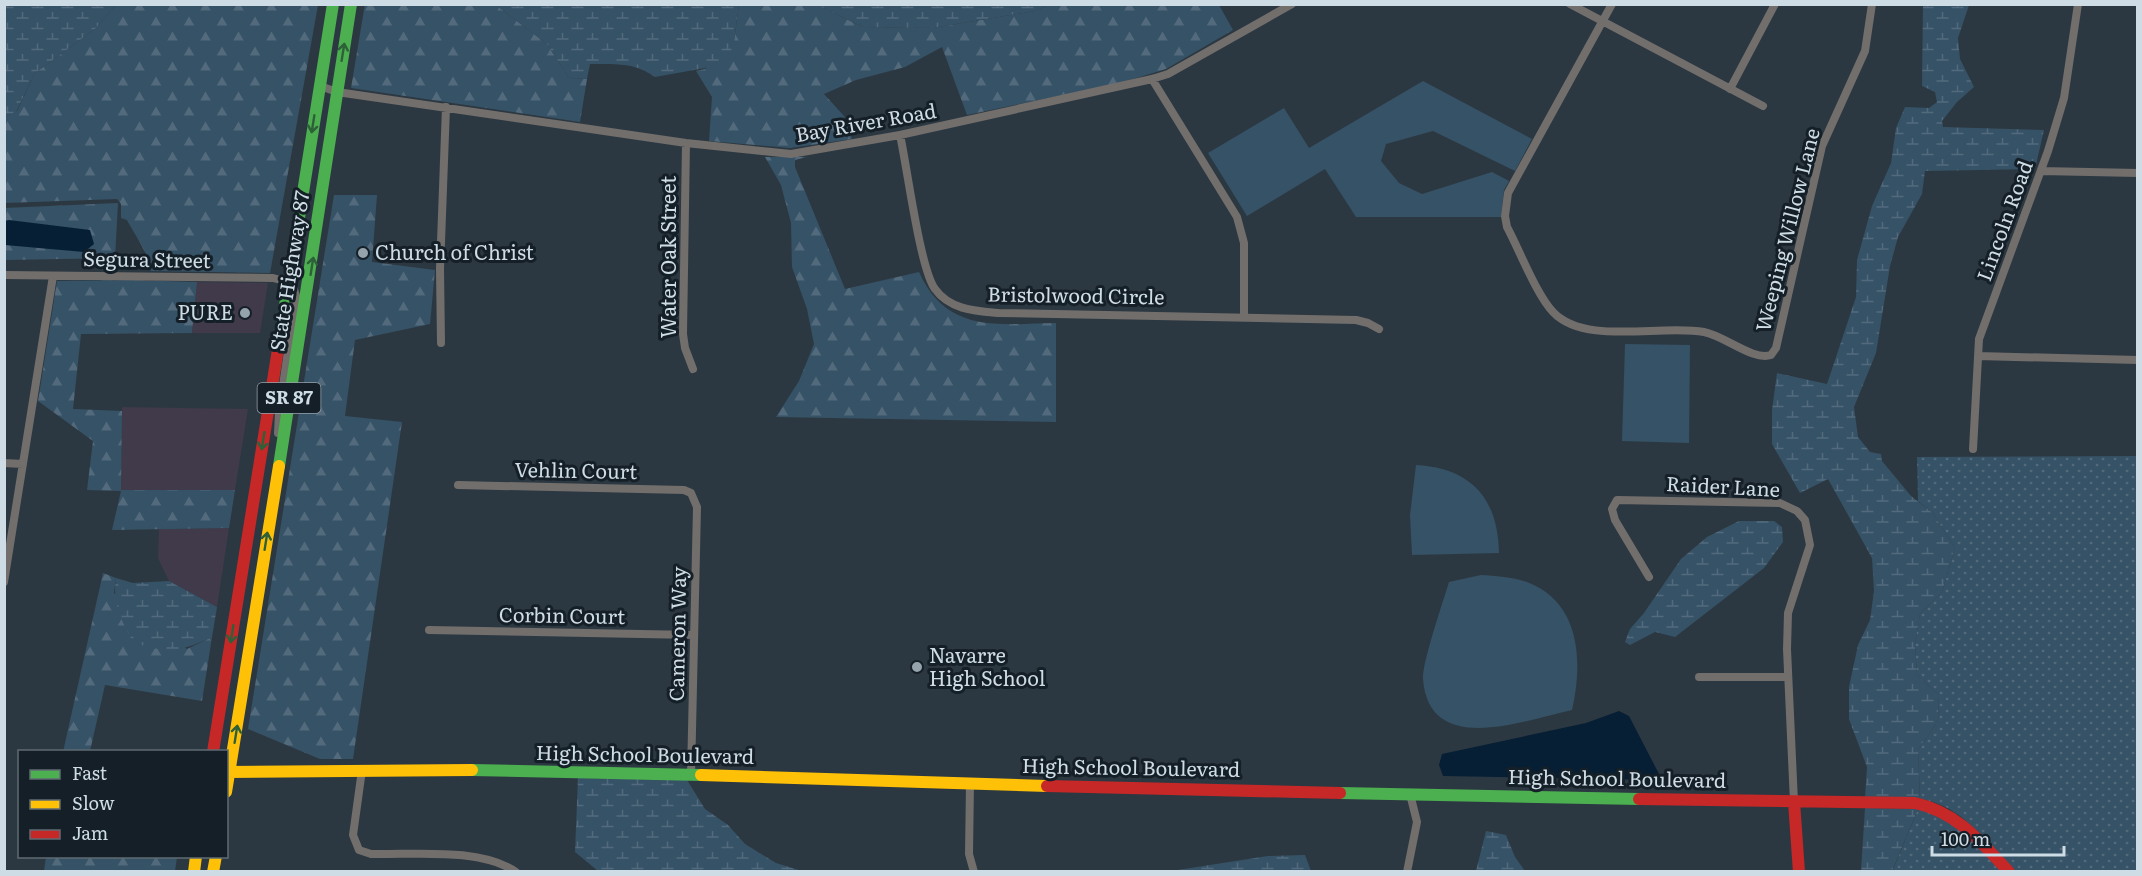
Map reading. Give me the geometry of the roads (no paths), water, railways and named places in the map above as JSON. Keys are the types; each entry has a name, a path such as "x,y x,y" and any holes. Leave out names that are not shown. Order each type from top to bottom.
{"main road":[{"name":"SR 87","path":"213,750 333,4"},
{"name":"State Highway 87","path":"228,772 311,270 351,4"},
{"name":"High School Boulevard","path":"228,772 362,770 691,775 1929,805 1956,818 2009,872"},
{"path":"1794,802 1799,872"}],"street":[{"name":"Bay River Road","path":"320,86 337,92 686,143 791,154 900,135 1152,79 1168,74 1292,4"},
{"path":"1570,4 1763,106"},
{"path":"1602,21 1611,4"},
{"path":"1730,89 1775,4"},
{"name":"Weeping Willow Lane","path":"1602,21 1508,193 1505,216 1507,227 1553,312 1569,323 1600,330 1702,332 1722,337 1759,357 1765,357 1771,355 1776,348 1822,146 1865,51 1872,4"},
{"name":"Lincoln Road","path":"1973,449 1979,339 2041,171 2064,98 2078,4"},
{"path":"1152,79 1237,217 1244,243 1244,316"},
{"path":"441,343 440,269 446,107"},
{"name":"Bristolwood Circle","path":"900,135 928,276 936,290 953,304 964,309 999,313 1244,316 1356,320 1379,329"},
{"name":"Water Oak Street","path":"686,143 683,334 685,348 693,369"},
{"path":"2041,171 2138,173"},
{"name":"Segura Street","path":"4,275 249,278 288,282"},
{"path":"4,582 53,276"},
{"path":"278,467 279,413 296,296 292,283 288,282"},
{"path":"1978,356 2138,360"},
{"path":"4,463 23,464"},
{"name":"Vehlin Court","path":"458,485 684,490 693,495"},
{"name":"Cameron Way","path":"691,775 697,507 693,495"},
{"name":"Raider Lane","path":"1649,578 1615,520 1612,509 1617,500 1770,502 1780,503 1797,511 1808,529 1810,544 1788,613 1788,677 1794,802"},
{"name":"Corbin Court","path":"429,630 694,635"},
{"path":"1699,676 1788,677"},
{"path":"362,770 353,835 359,850 371,854 478,856 496,860 516,872"},
{"path":"970,783 969,854 974,872"},
{"path":"1407,872 1417,822 1410,794"}],"place":[{"name":"Church of Christ","path":"363,253"},
{"name":"PURE","path":"245,313"},
{"name":"Navarre High School","path":"917,667"}]}
